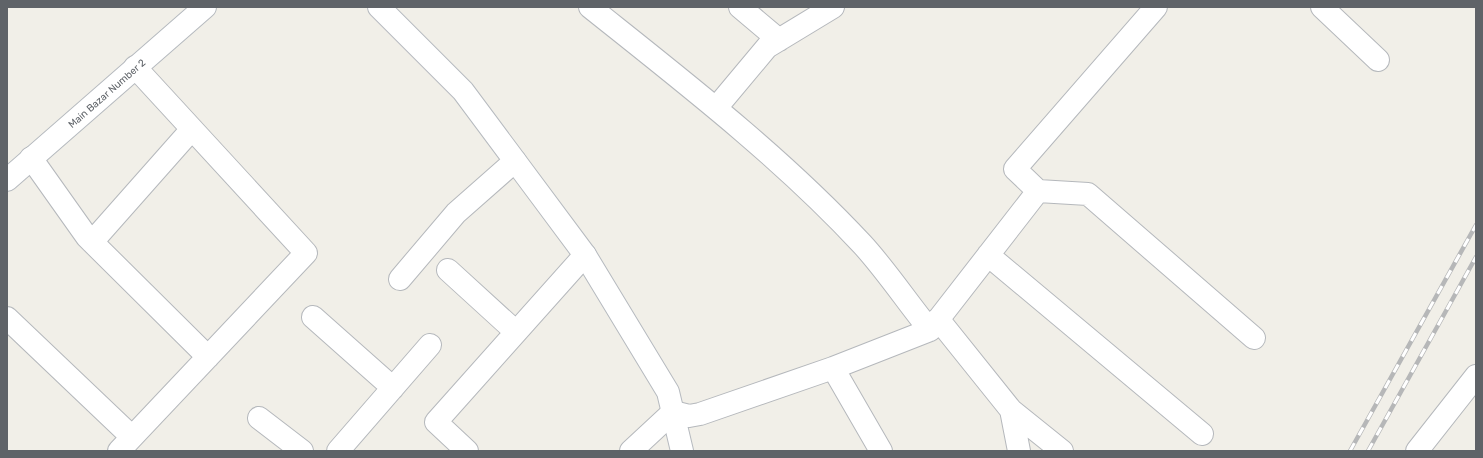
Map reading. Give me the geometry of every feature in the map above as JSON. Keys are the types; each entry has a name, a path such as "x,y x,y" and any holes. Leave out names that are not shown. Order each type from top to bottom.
{"street":[{"name":"Main Bazar Number 2","path":"7,180 205,7"},
{"path":"380,7 463,91 585,255 668,392 682,451"},
{"path":"590,7 716,108 825,206 863,245 1011,410 1062,451"},
{"path":"740,7 779,40"},
{"path":"716,108 766,47 833,7"},
{"path":"1156,7 1015,169 1038,192 1088,194 1254,338"},
{"path":"1322,7 1378,60"},
{"path":"7,318 126,444 306,253 135,67"},
{"path":"92,242 192,129"},
{"path":"31,158 92,242 208,357"},
{"path":"400,279 456,212 515,161"},
{"path":"673,412 689,416 700,414 833,368 934,325 1038,192"},
{"path":"468,451 436,422 585,255"},
{"path":"988,256 1202,434"},
{"path":"448,270 516,332"},
{"path":"313,317 393,388"},
{"path":"338,451 430,345"},
{"path":"833,368 881,451"},
{"path":"1417,451 1476,376"},
{"path":"1011,410 1019,451"},
{"path":"631,451 673,412"},
{"path":"259,418 302,451"}],"railway":[{"path":"1350,451 1476,225"},
{"path":"1368,451 1476,257"}]}
